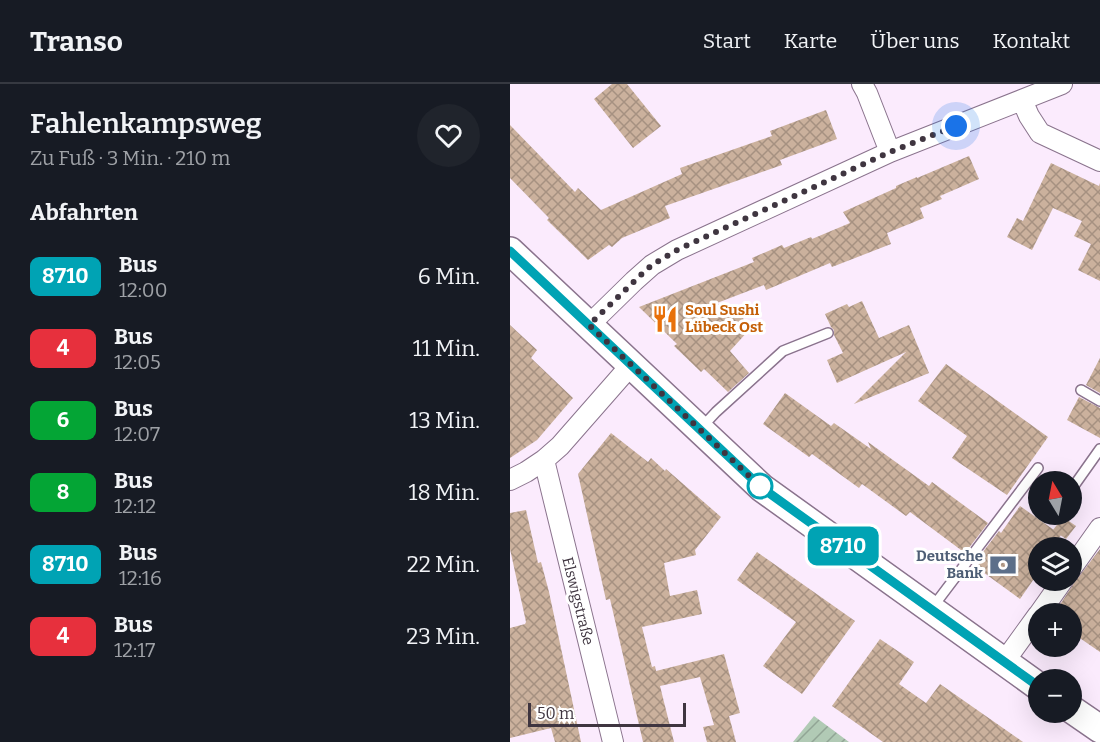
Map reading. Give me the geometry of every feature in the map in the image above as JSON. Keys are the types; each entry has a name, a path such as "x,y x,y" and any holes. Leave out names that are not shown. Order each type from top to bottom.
{"main road":[{"path":"510,251 762,488 1028,679"},
{"path":"1082,717 1100,729"}],"street":[{"path":"862,84 890,152"},
{"path":"589,325 652,265 677,250 890,152 1062,84"},
{"path":"1022,100 1040,133 1100,161"},
{"path":"510,480 544,460 560,446 631,365"},
{"name":"Elswigstraße","path":"544,460 613,742"},
{"path":"1082,553 1100,528"},
{"path":"1004,662 1028,629"}],"lane":[{"path":"699,429 783,351 828,333"},
{"path":"1081,390 1100,401"},
{"path":"1082,474 1100,449"},
{"path":"931,610 1028,489"}],"green space":[{"path":"814,716 849,742 793,742"}],"building":[{"path":"612,84 627,84 661,126 633,148 594,99"},
{"path":"826,110 837,139 780,160 782,165 665,206 670,218 622,238 612,247 609,245 588,260 547,220 549,218 510,178 510,125 575,192 578,188 601,210 682,174 680,168 772,136 770,131"},
{"path":"969,156 979,179 940,196 942,199 920,208 924,218 887,233 891,244 832,267 830,263 766,290 764,285 717,303 749,322 749,330 730,351 749,373 728,392 704,369 701,372 674,346 677,344 639,307 754,262 752,258 782,245 784,248 811,237 812,239 850,223 843,212 896,186"},
{"path":"1051,163 1099,186 1100,183 1100,281 1078,270 1091,244 1074,236 1082,221 1053,208 1032,250 1007,237 1017,218 1023,221"},
{"path":"862,301 879,338 909,325 929,373 854,404 906,352 837,383 827,360 843,353 825,314 847,304 849,307"},
{"path":"510,325 537,350 531,358 573,398 537,440 510,458"},
{"path":"1100,358 1100,393 1086,385"},
{"path":"946,364 1048,437 1007,495 952,458 967,436 918,401"},
{"path":"785,393 831,426 834,423 871,449 868,442 929,486 932,482 988,523 965,553 910,512 906,516 862,484 859,488 812,454 809,457 763,424"},
{"path":"1079,397 1100,408 1100,438 1067,420"},
{"path":"611,433 648,462 651,458 665,471 666,469 721,517 695,550 696,555 664,563 670,596 697,590 702,614 642,627 652,667 655,666 656,671 724,654 740,713 729,716 736,742 707,742 703,727 714,725 700,677 660,686 674,742 643,742 610,599 606,600 578,474"},
{"path":"1020,506 1028,512 1028,525 1047,525 1061,535 1060,537 1028,537 1028,587 1020,599 976,567 979,563 976,561 999,531 1001,533"},
{"path":"526,510 538,563 541,562 549,592 581,742 555,742 551,728 510,738 510,628 526,622 510,549 510,513"},
{"path":"1057,525 1076,526 1068,537 1063,537 1053,530"},
{"path":"1100,549 1100,652 1082,640 1082,603 1061,603 1069,591 1082,591 1082,573"},
{"path":"757,552 855,621 802,694 763,666 796,622 737,580"},
{"path":"880,639 914,662 899,684 926,703 940,684 1023,742 883,742 832,706"}],"bus line":[{"name":"8710","path":"510,251 762,488 1028,679"}],"place":[{"name":"Soul Sushi Lübeck Ost","path":"665,319"},
{"name":"Deutsche Bank","path":"1003,565"}],"route":[{"path":"760,486 762,488 589,325 652,265 677,250 890,152 956,126"}]}
